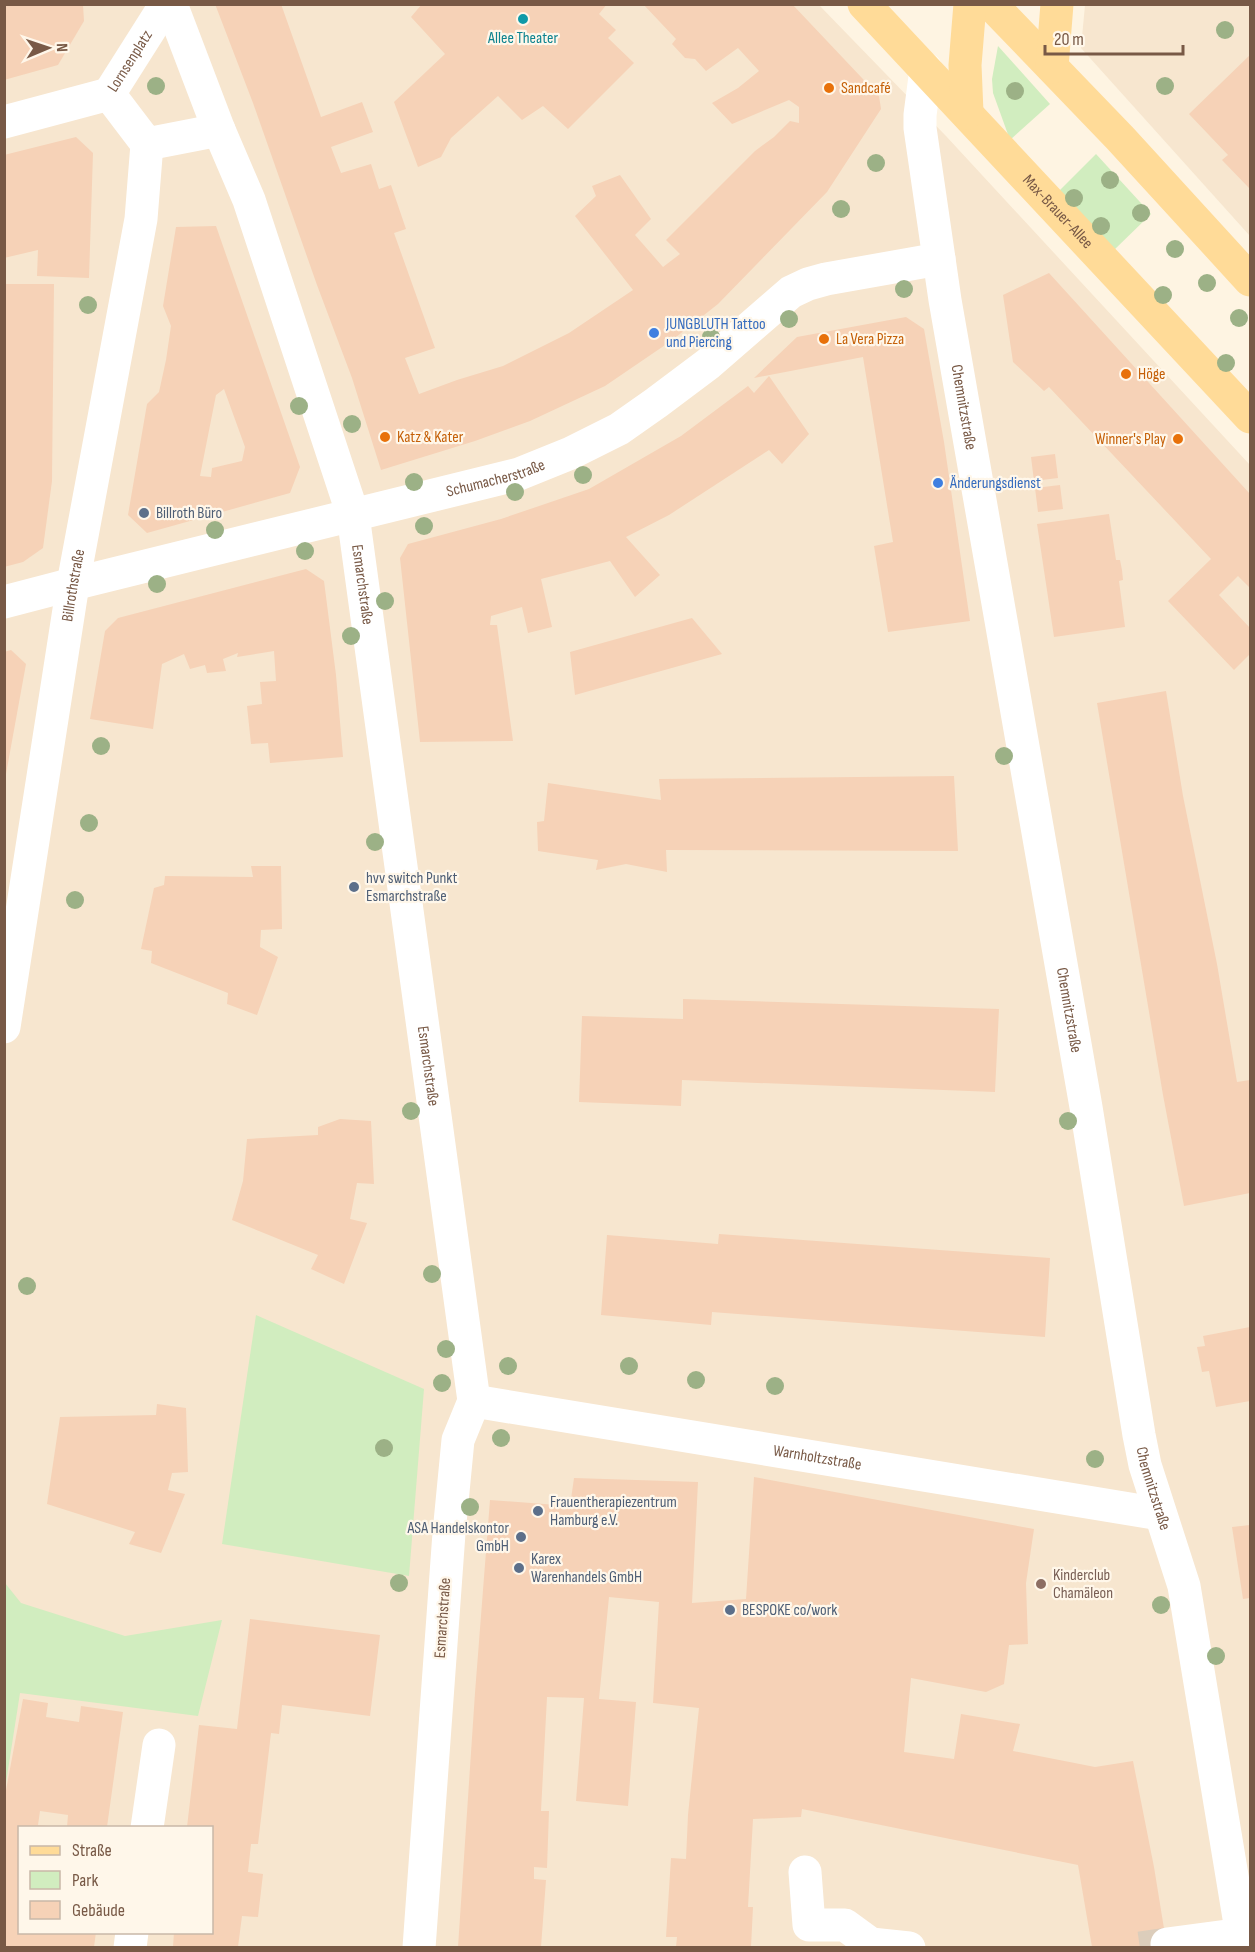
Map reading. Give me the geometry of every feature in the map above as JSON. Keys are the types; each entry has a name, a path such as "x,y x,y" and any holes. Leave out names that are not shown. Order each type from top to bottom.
{"main road":[{"name":"Max-Brauer-Allee","path":"864,4 1251,417"},
{"path":"967,113 965,65 970,4"},
{"path":"991,4 1251,280"},
{"path":"1052,67 1057,4"}],"street":[{"name":"Lornsenplatz","path":"147,144 109,94 166,4"},
{"name":"Lornsenplatz","path":"171,4 219,130 249,200"},
{"name":"Chemnitzstraße","path":"926,69 920,128 939,259 1086,1107 1144,1465 1184,1586 1243,1941"},
{"path":"4,122 109,94"},
{"path":"147,144 219,130"},
{"name":"Billrothstraße","path":"4,1027 73,584 141,219 147,144"},
{"name":"Esmarchstraße","path":"249,200 353,515 474,1401 458,1440 418,1947"},
{"name":"Schumacherstraße","path":"4,602 519,474 571,453 619,429 708,364 791,292 826,279 939,259"},
{"name":"Warnholtzstraße","path":"474,1401 1160,1514"},
{"path":"147,1826 159,1745"},
{"path":"805,1872 809,1925 845,1926 871,1944 909,1947"},
{"path":"1167,1944 1243,1941"}],"shaded area":[{"path":"5,5 819,5 946,136 1250,465 1250,1947 5,1948"},
{"path":"1085,5 1250,5 1250,236 1081,48"}],"green space":[{"path":"998,46 1050,104 1010,140 993,93 992,79"},
{"path":"1096,154 1151,214 1113,251 1058,192"},
{"path":"256,1315 424,1389 409,1576 222,1544"},
{"path":"5,1583 21,1603 125,1636 222,1620 198,1716 20,1693 5,1789"}],"building":[{"path":"215,4 281,4 321,117 362,102 373,132 331,147 341,173 371,164 379,189 391,185 406,229 394,233 435,348 405,358 419,394 503,366 569,333 633,290 575,216 596,196 592,186 620,175 651,219 635,235 663,267 680,254 666,240 755,151 790,121 799,123 799,107 789,100 732,124 712,103 738,88 759,71 738,48 706,71 695,59 685,58 672,44 676,39 643,4 792,4 879,96 881,109 827,192 718,304 671,341 605,386 530,421 475,441 381,470 352,378"},
{"path":"422,4 607,4 599,14 616,30 608,38 634,63 568,129 543,106 522,120 498,96 451,138 441,157 418,167 394,102 445,54 411,17"},
{"path":"4,5 83,5 84,21 58,65 4,80"},
{"path":"1250,55 1250,189 1222,160 1228,155 1189,114"},
{"path":"76,137 93,153 89,278 37,276 38,250 4,258 4,155"},
{"path":"216,226 300,467 290,493 147,533 128,515 147,404 159,392 166,360 171,326 163,306 176,227","holes":["224,389 245,447 242,461 212,468 211,477 200,476 216,395"]},
{"path":"1049,273 1250,494 1250,588 1238,576 1219,595 1250,628 1250,654 1234,670 1168,601 1211,559 1049,387 1044,391 1013,362 1003,295"},
{"path":"4,284 54,284 52,481 43,548 23,562 4,567"},
{"path":"906,317 924,329 944,442 970,621 888,632 874,546 893,542 863,357 754,378 797,337"},
{"path":"769,376 809,434 782,464 769,450 669,515 626,537 660,575 635,597 610,561 541,579 552,627 528,633 522,607 491,616 490,625 497,625 513,741 420,742 400,558 408,544 501,519 589,489 681,436 748,386 754,393"},
{"path":"1055,454 1058,478 1034,481 1031,457"},
{"path":"1060,485 1063,509 1038,512 1035,488"},
{"path":"1109,514 1116,560 1120,560 1122,570 1123,580 1119,581 1125,627 1054,637 1037,524"},
{"path":"306,569 324,581 336,675 343,757 270,763 268,743 251,744 247,706 262,704 260,682 276,681 274,651 237,657 238,653 223,659 226,671 207,673 205,665 190,669 184,654 162,664 153,729 90,719 105,631 118,618"},
{"path":"692,618 722,654 575,695 570,652"},
{"path":"11,650 26,664 6,774 4,652"},
{"path":"1166,691 1183,796 1217,964 1237,1082 1250,1080 1250,1193 1184,1206 1097,703"},
{"path":"954,776 958,851 666,850 667,872 626,864 596,870 598,860 538,851 537,822 544,821 548,783 661,800 659,779"},
{"path":"251,866 281,866 282,929 261,930 260,947 278,957 257,1015 227,1004 228,993 151,963 152,951 141,949 154,888 164,885 165,876 253,877"},
{"path":"683,999 999,1009 995,1092 682,1080 681,1106 579,1102 582,1016 683,1019"},
{"path":"340,1119 371,1121 374,1184 357,1183 350,1219 367,1223 344,1284 311,1269 318,1255 232,1220 243,1181 247,1139 318,1135 318,1127"},
{"path":"719,1234 1050,1258 1045,1337 712,1312 711,1325 601,1315 607,1235 718,1244"},
{"path":"1250,1327 1250,1401 1216,1407 1209,1371 1202,1372 1197,1347 1205,1346 1203,1336"},
{"path":"157,1404 186,1408 188,1472 172,1473 168,1490 185,1494 161,1553 129,1544 135,1532 47,1504 60,1417 156,1415"},
{"path":"754,1477 1034,1529 1026,1583 1028,1644 1009,1645 1004,1684 986,1692 911,1678 904,1752 954,1759 961,1714 1020,1724 1013,1751 1095,1767 1133,1761 1167,1947 1092,1947 1078,1865 802,1809 801,1817 753,1819 748,1907 753,1907 751,1947 676,1947 677,1937 666,1937 671,1858 686,1859 699,1708 653,1703 659,1602 609,1597 599,1699 636,1702 628,1806 576,1801 584,1698 547,1697 541,1811 549,1811 547,1868 534,1867 534,1879 546,1880 541,1947 458,1947 490,1500 570,1506 574,1478 698,1482 692,1603 746,1599"},
{"path":"1250,1525 1250,1598 1243,1599 1232,1527"},
{"path":"250,1619 380,1635 370,1716 282,1705 279,1734 271,1733 258,1844 251,1844 248,1872 263,1874 258,1917 242,1916 238,1947 173,1947 174,1934 213,1934 213,1826 187,1826 199,1725 237,1729"},
{"path":"23,1699 48,1703 46,1717 79,1722 81,1706 123,1712 107,1826 67,1826 68,1815 40,1811 38,1825 49,1826 18,1826 18,1934 96,1934 94,1947 4,1947 4,1801"}],"tunnel":[{"path":"1140,1948 1167,1944"}],"place":[{"name":"Allee Theater","path":"523,19"},
{"name":"Sandcafé","path":"829,88"},
{"name":"JUNGBLUTH Tattoo und Piercing","path":"654,333"},
{"name":"La Vera Pizza","path":"824,339"},
{"name":"Höge","path":"1126,374"},
{"name":"Katz & Kater","path":"385,437"},
{"name":"Winner's Play","path":"1178,439"},
{"name":"Änderungsdienst","path":"938,483"},
{"name":"Billroth Büro","path":"144,513"},
{"name":"hvv switch Punkt Esmarchstraße","path":"354,887"},
{"name":"Frauentherapiezentrum Hamburg e.V.","path":"538,1511"},
{"name":"ASA Handelskontor GmbH","path":"521,1537"},
{"name":"Karex Warenhandels GmbH","path":"519,1568"},
{"name":"Kinderclub Chamäleon","path":"1041,1584"},
{"name":"BESPOKE co/work","path":"730,1610"}]}
